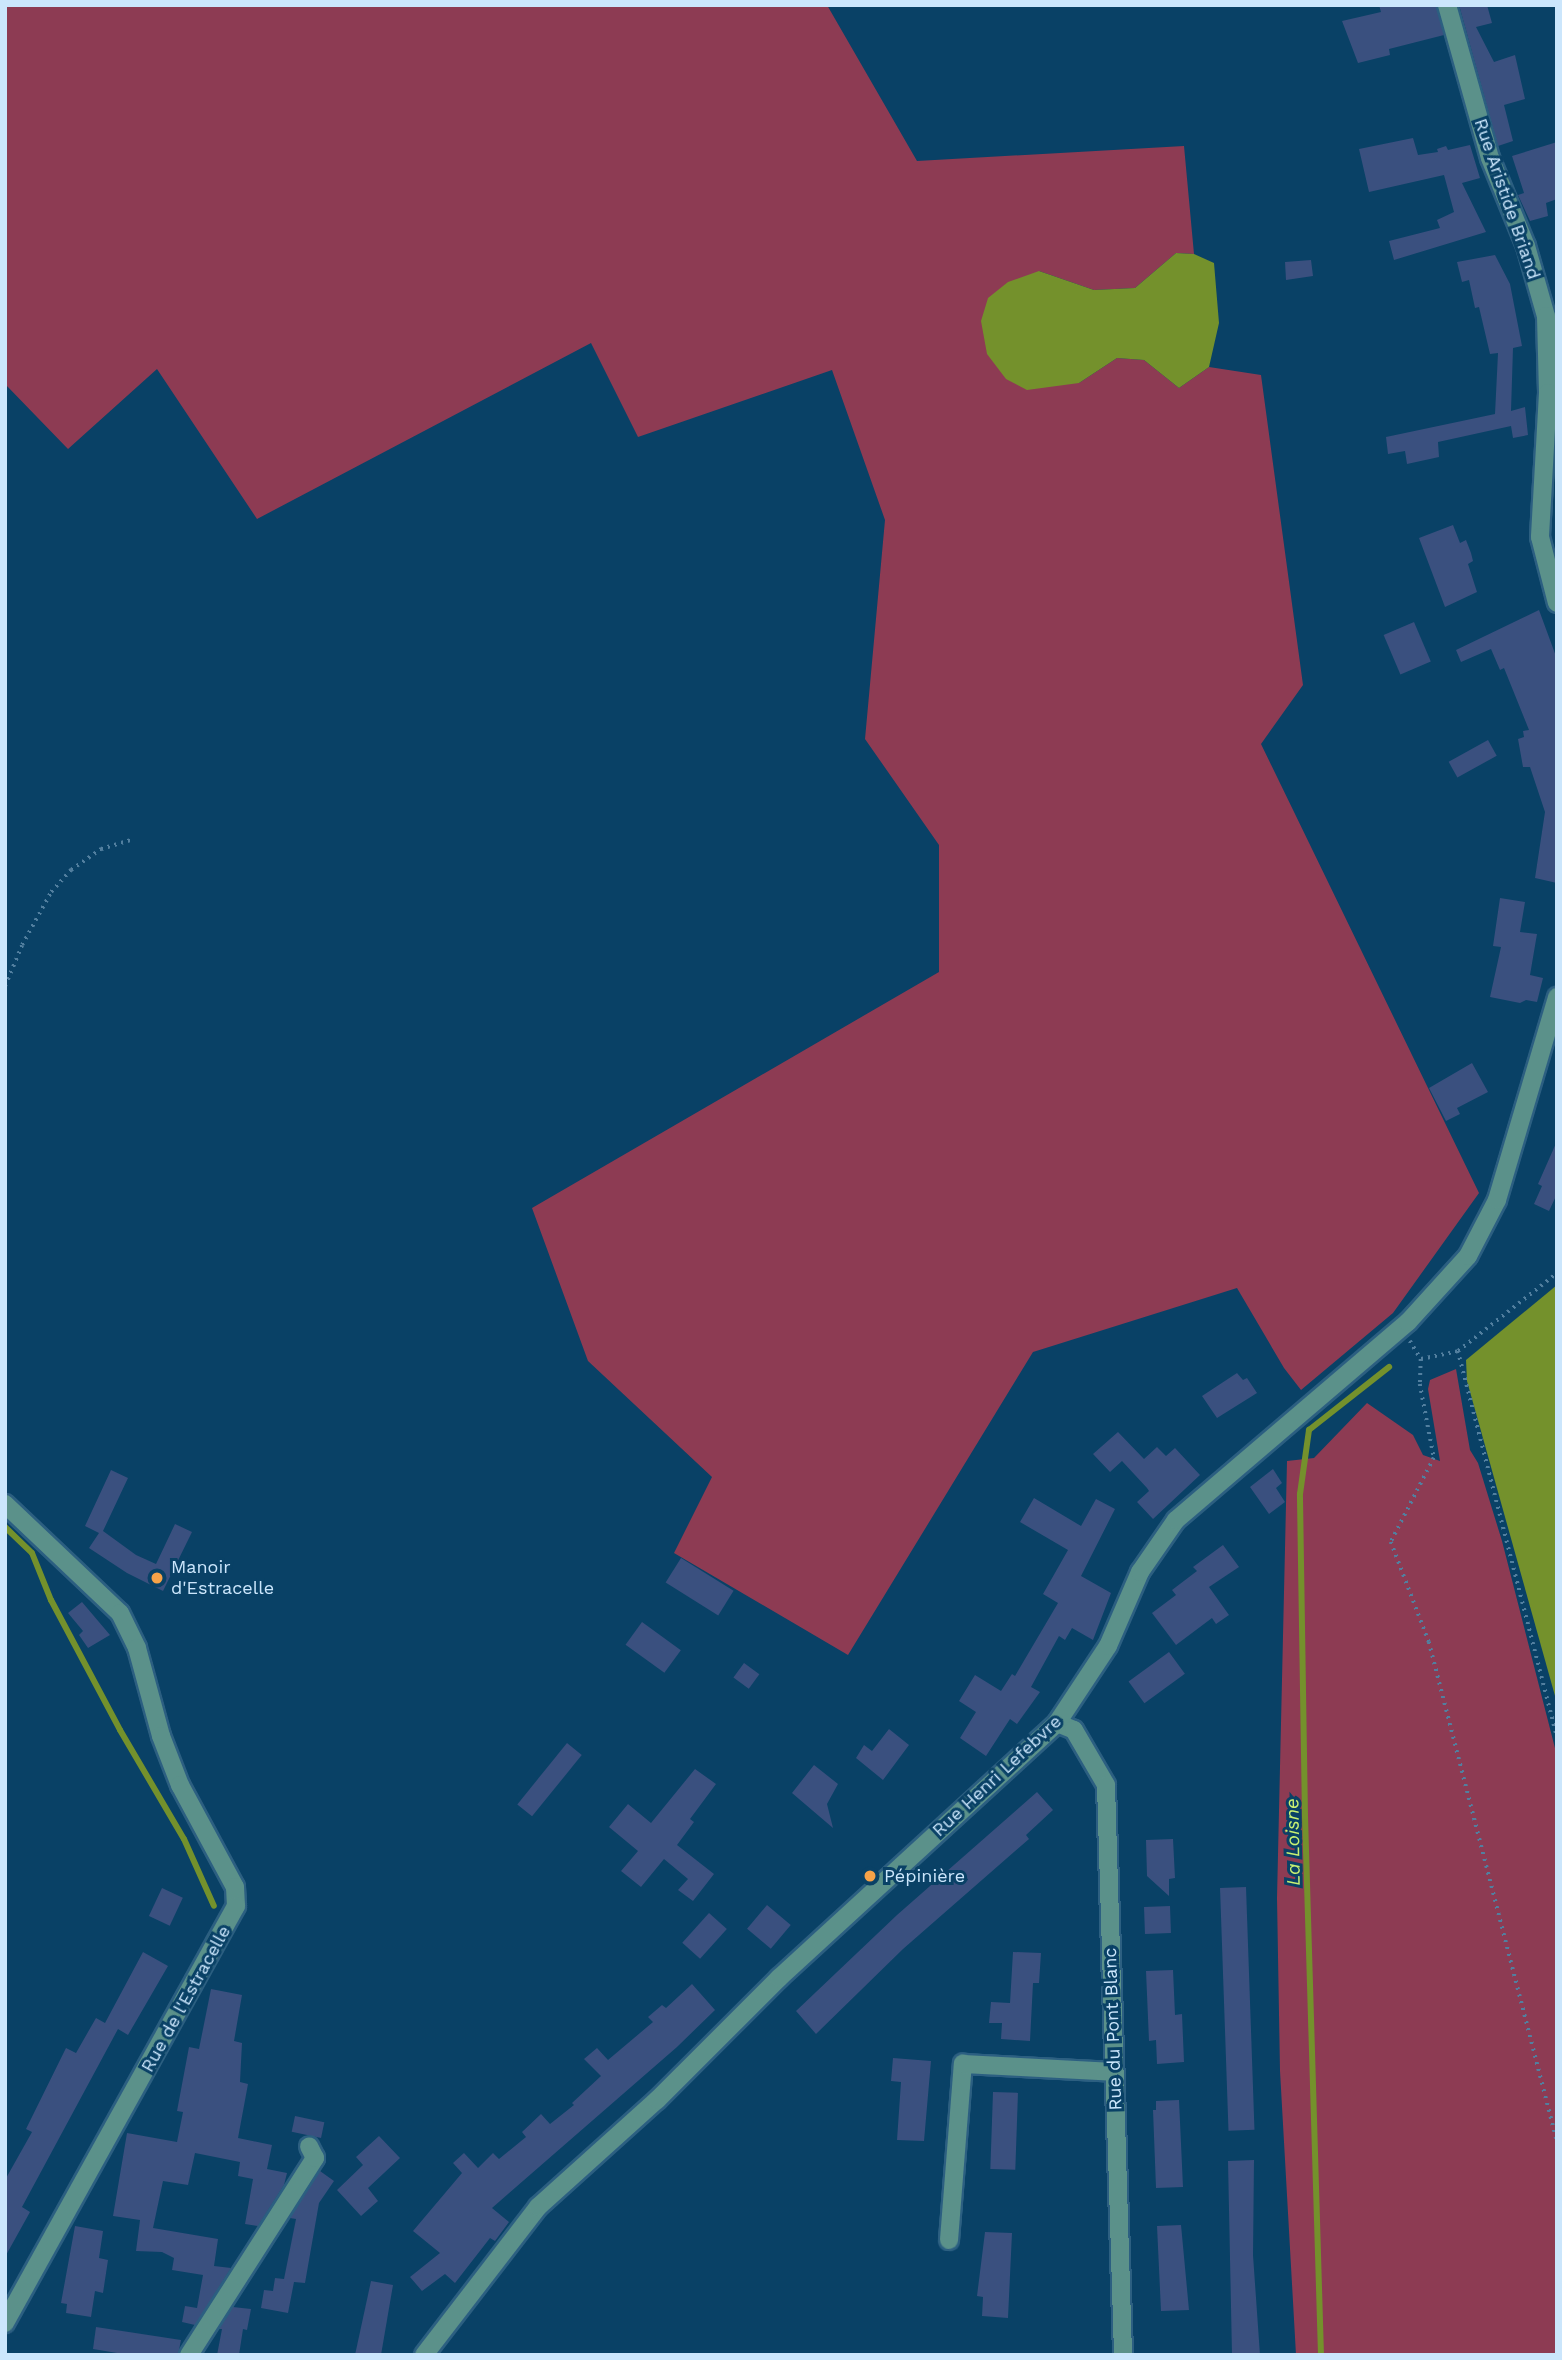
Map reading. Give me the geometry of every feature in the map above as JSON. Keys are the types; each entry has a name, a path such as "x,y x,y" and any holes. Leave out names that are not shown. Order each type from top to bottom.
{"street":[{"name":"Rue Aristide Briand","path":"1447,5 1490,158 1526,246 1546,316 1548,393 1539,537 1557,603"},
{"name":"Rue Henri Lefebvre","path":"424,2355 538,2207 657,2100 788,1970 1058,1723 1108,1646 1140,1572 1176,1520 1402,1327 1468,1256 1487,1224 1557,997"},
{"name":"Rue de l'Estracelle","path":"5,1504 120,1613 137,1648 170,1760 180,1785 235,1887 236,1906 5,2323"},
{"name":"Rue du Pont Blanc","path":"1058,1723 1074,1730 1106,1785 1123,2355"},
{"path":"949,2240 962,2064 1114,2072"},
{"path":"189,2355 314,2158 309,2146"}],"path":[{"path":"5,986 51,892 64,877 101,849 133,839"},
{"path":"1421,1359 1458,1351 1557,1273"},
{"path":"1402,1327 1421,1359 1420,1384 1434,1458 1391,1542 1429,1642 1557,2141"},
{"path":"1458,1351 1557,1737"}],"shaded area":[{"path":"5,5 827,5 917,161 1184,146 1194,254 1176,253 1135,288 1094,290 1039,271 1079,383 1117,358 1144,360 1179,388 1209,367 1261,375 1303,685 1261,744 1479,1193 1393,1313 1301,1390 1284,1368 1237,1288 1033,1352 848,1655 674,1553 712,1477 588,1361 532,1208 939,972 939,845 865,739 885,520 832,370 638,437 591,343 257,519 157,369 68,449 5,384"},
{"path":"1176,253 1194,254 1214,263 1219,323 1209,367 1179,388 1144,360 1117,358 1079,383 1027,390 1006,379 987,354 981,321 988,298 1008,282 1039,271 1094,290 1135,288"},
{"path":"1557,1285 1557,1703 1467,1381 1466,1360"},
{"path":"1456,1369 1470,1450 1478,1463 1502,1541 1557,1756 1557,2355 1296,2355 1280,2071 1277,1898 1287,1461 1314,1458 1367,1403 1413,1435 1423,1455 1440,1461 1428,1389 1430,1380"}],"building":[{"path":"1379,5 1436,5 1444,35 1389,49 1390,55 1358,63 1342,21 1381,12"},
{"path":"1459,5 1487,5 1492,23 1476,27 1494,62 1515,55 1525,99 1504,105 1513,141 1498,146"},
{"path":"1413,138 1418,155 1438,152 1437,149 1446,146 1448,150 1470,145 1480,178 1462,183 1486,232 1394,260 1389,241 1440,228 1437,220 1454,212 1444,175 1369,192 1359,149"},
{"path":"1557,142 1557,199 1546,203 1548,216 1530,221 1518,195 1524,193 1512,156"},
{"path":"1495,255 1510,284 1522,346 1513,348 1511,411 1525,407 1528,435 1513,438 1511,426 1438,442 1439,457 1407,464 1405,451 1388,454 1386,437 1495,414 1498,353 1490,354 1479,307 1475,308 1469,280 1462,282 1457,262"},
{"path":"1311,260 1313,276 1286,280 1285,262"},
{"path":"1453,525 1460,543 1466,540 1471,553 1473,561 1468,564 1477,592 1445,607 1419,538"},
{"path":"1539,610 1557,659 1557,883 1535,878 1545,812 1530,767 1523,767 1518,739 1524,737 1523,731 1529,730 1504,668 1500,670 1491,649 1461,662 1456,650"},
{"path":"1414,622 1431,662 1400,674 1384,635"},
{"path":"1488,740 1497,756 1457,778 1449,762"},
{"path":"1500,898 1525,902 1520,932 1537,934 1530,975 1543,978 1537,1002 1526,1000 1520,1003 1490,997 1501,947 1493,946"},
{"path":"1472,1063 1488,1092 1457,1108 1460,1114 1446,1121 1429,1088"},
{"path":"1557,1141 1557,1194 1549,1211 1534,1204 1542,1186 1538,1184"},
{"path":"1237,1373 1243,1380 1247,1378 1257,1393 1217,1418 1202,1396"},
{"path":"1118,1432 1144,1459 1157,1447 1166,1456 1175,1448 1200,1475 1153,1519 1137,1502 1149,1491 1147,1488 1122,1461 1110,1472 1093,1454"},
{"path":"1273,1469 1282,1483 1276,1488 1285,1502 1269,1514 1250,1487"},
{"path":"111,1470 128,1478 103,1531 136,1555 156,1564 175,1524 192,1532 163,1591 127,1573 89,1548 99,1533 85,1526"},
{"path":"1034,1498 1081,1526 1096,1499 1115,1509 1081,1576 1111,1593 1093,1640 1072,1628 1065,1640 1059,1636 1031,1687 1040,1692 1017,1724 1010,1719 986,1756 960,1738 976,1712 959,1701 975,1675 1001,1691 1012,1674 1015,1676 1058,1603 1043,1594 1068,1550 1020,1522"},
{"path":"1223,1545 1239,1567 1209,1587 1229,1615 1216,1624 1212,1618 1176,1645 1152,1613 1176,1595 1172,1590 1197,1571 1193,1567"},
{"path":"681,1558 734,1591 718,1615 666,1583"},
{"path":"82,1602 110,1635 88,1648 79,1635 83,1631 68,1613"},
{"path":"642,1622 681,1650 664,1673 626,1645"},
{"path":"1169,1652 1185,1674 1144,1703 1129,1681"},
{"path":"744,1663 759,1674 749,1689 733,1678"},
{"path":"889,1729 909,1745 883,1780 856,1758 864,1745 872,1751"},
{"path":"567,1743 582,1755 532,1816 517,1804"},
{"path":"814,1765 838,1784 827,1804 833,1828 792,1793"},
{"path":"695,1769 716,1784 690,1819 694,1822 677,1845 714,1874 693,1901 678,1890 688,1879 664,1859 641,1887 621,1871 638,1851 609,1827 628,1804 651,1823"},
{"path":"1037,1792 1053,1810 1026,1835 1029,1839 903,1949 816,2034 796,2011 897,1915"},
{"path":"1173,1839 1175,1878 1169,1879 1169,1896 1147,1876 1146,1840"},
{"path":"1246,1887 1254,2130 1228,2131 1220,1888"},
{"path":"162,1888 183,1898 170,1926 149,1916"},
{"path":"767,1905 791,1925 771,1949 747,1929"},
{"path":"1170,1906 1171,1933 1145,1934 1144,1907"},
{"path":"709,1913 727,1929 700,1959 682,1943"},
{"path":"143,1952 168,1966 128,2035 118,2029 22,2207 30,2212 5,2257 5,2180 32,2132 26,2129 66,2048 76,2053 96,2018 105,2023"},
{"path":"1013,1952 1041,1953 1039,1983 1033,1983 1030,2041 1001,2039 1002,2023 989,2023 991,2002 1010,2003"},
{"path":"1173,1970 1175,2015 1182,2014 1184,2062 1157,2064 1156,2040 1149,2041 1146,1971"},
{"path":"692,1984 715,2010 677,2047 492,2208 509,2222 495,2241 490,2238 455,2283 445,2274 422,2291 410,2277 440,2253 413,2231 462,2173 453,2163 464,2153 478,2168 493,2153 499,2159 526,2137 522,2132 541,2114 550,2124 574,2105 572,2103 601,2076 584,2059 597,2048 608,2060 653,2022 648,2017 662,2005 666,2008"},
{"path":"211,1989 242,1995 234,2041 242,2043 240,2082 248,2084 238,2138 272,2145 267,2169 287,2173 284,2185 258,2226 245,2224 253,2179 238,2176 240,2162 195,2153 188,2185 163,2181 153,2228 218,2239 214,2266 231,2268 195,2325 182,2322 185,2306 197,2308 203,2275 172,2270 174,2258 162,2252 136,2251 140,2220 113,2216 127,2133 177,2142 183,2112 177,2111 189,2047 199,2049"},
{"path":"893,2058 931,2061 924,2141 897,2140 901,2082 891,2081"},
{"path":"993,2092 1018,2093 1015,2170 990,2169"},
{"path":"1179,2100 1183,2187 1156,2188 1153,2110 1156,2110 1156,2101"},
{"path":"295,2116 324,2122 321,2138 292,2132"},
{"path":"379,2136 400,2158 368,2188 378,2201 361,2216 337,2190 363,2165 356,2157"},
{"path":"1254,2160 1253,2255 1260,2355 1232,2355 1228,2161"},
{"path":"320,2171 334,2181 319,2203 305,2283 294,2282 288,2313 261,2308 264,2290 273,2291 275,2278 284,2279 296,2219 290,2218"},
{"path":"1181,2225 1189,2310 1161,2311 1157,2226"},
{"path":"75,2226 103,2231 99,2258 108,2260 103,2293 95,2291 91,2317 66,2313 67,2304 61,2303"},
{"path":"985,2232 1012,2233 1008,2318 982,2316 983,2297 977,2296"},
{"path":"371,2281 393,2285 381,2355 355,2355"},
{"path":"233,2307 251,2309 247,2330 243,2329 239,2355 217,2355 222,2329 219,2329"},
{"path":"96,2327 181,2340 178,2355 129,2355 93,2349"}],"waterway":[{"name":"La Loisne","path":"1321,2355 1305,1817 1300,1494 1309,1430 1389,1367"},
{"path":"5,1527 32,1553 51,1600 120,1730 184,1839 214,1906"}],"place":[{"name":"Manoir d'Estracelle","path":"157,1578"},
{"name":"Pépinière","path":"870,1876"}]}
